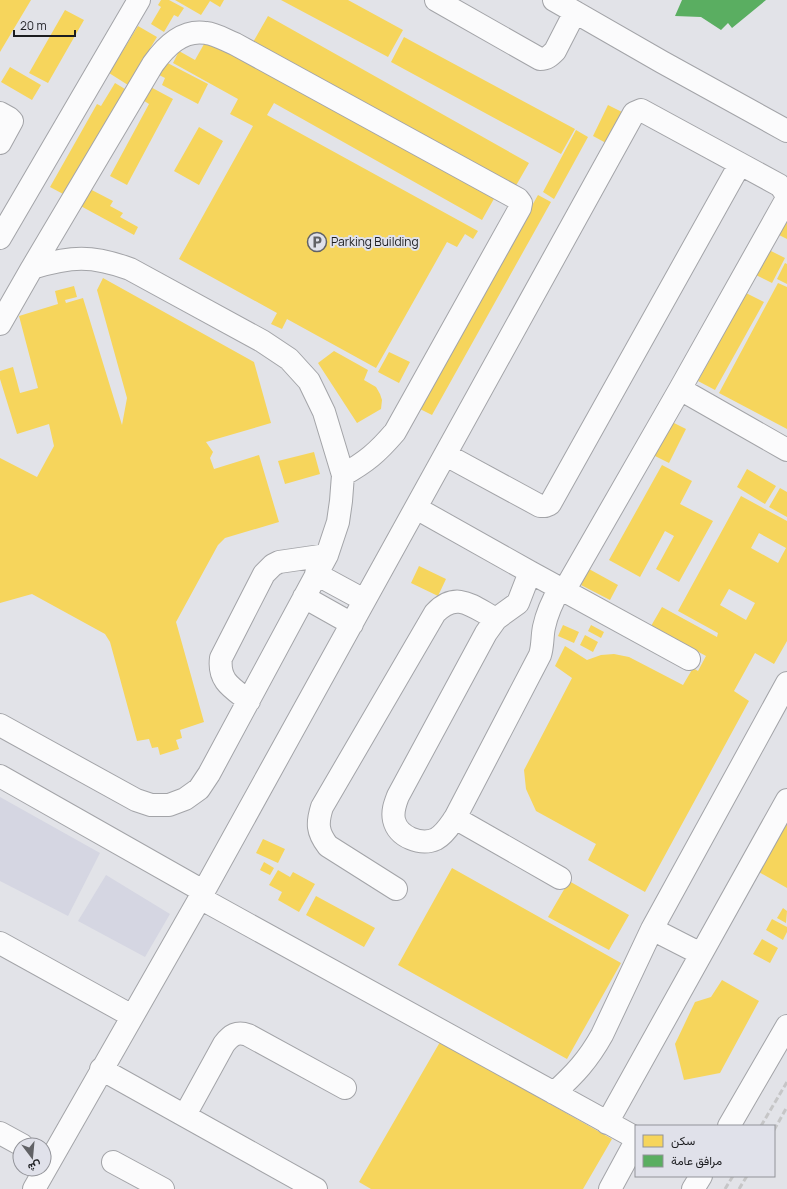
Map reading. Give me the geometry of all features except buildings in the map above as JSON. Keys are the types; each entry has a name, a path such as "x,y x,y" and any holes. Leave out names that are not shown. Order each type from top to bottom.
{"street":[{"path":"0,238 8,207 138,0"},
{"path":"436,0 540,59 545,59 554,51 575,12"},
{"path":"554,0 787,131"},
{"path":"3,312 32,268 153,64 163,50 174,40 189,34 205,32 235,44 518,199 521,203 520,208 395,432 380,450 362,464 343,475"},
{"path":"52,1151 132,1016 201,894 446,455 634,113 638,110 644,111 779,185 786,194 786,200 680,389 562,590 554,599 544,628 540,655 455,818 446,830 436,839 424,842 411,840 400,832 394,821 393,808 401,789 486,633 520,598 530,572"},
{"path":"0,113 12,121 0,143"},
{"path":"446,455 540,506 550,504 740,164"},
{"path":"0,724 136,800 151,805 169,805 185,799 199,788 209,774 327,555 333,541 342,501 343,475 324,412 309,381 289,358 262,341 130,269 112,262 73,258 53,261 32,268"},
{"path":"680,389 787,450"},
{"path":"416,508 689,659"},
{"path":"249,701 228,684 224,678 220,665 221,658 264,574 268,569 280,562 327,555"},
{"path":"316,574 364,600"},
{"path":"304,597 352,624"},
{"path":"396,889 328,846 321,837 318,827 322,807 435,613 441,606 450,602 459,601 505,613 522,610 531,615 544,628"},
{"path":"554,1093 582,1066 593,1051 652,929 787,683"},
{"path":"0,776 201,894 635,1139"},
{"path":"607,1123 787,800"},
{"path":"455,818 560,878"},
{"path":"652,929 701,954"},
{"path":"0,943 132,1016"},
{"path":"730,1125 787,1026"},
{"path":"185,1115 228,1038 241,1033 248,1035 344,1088"},
{"path":"101,1069 185,1115 310,1188"},
{"path":"0,1133 12,1140"},
{"path":"610,1189 635,1142"},
{"path":"114,1162 163,1189"},
{"path":"34,1189 39,1177"},
{"path":"693,1189 700,1177"}],"shaded area":[{"path":"0,797 100,853 68,916 0,881"},
{"path":"106,875 170,914 145,957 78,921"}],"railway":[{"path":"762,1125 787,1082"},
{"path":"775,1128 787,1107"},
{"path":"725,1189 732,1177"},
{"path":"739,1189 746,1177"}],"place":[{"name":"Parking Building","path":"317,242"}]}
